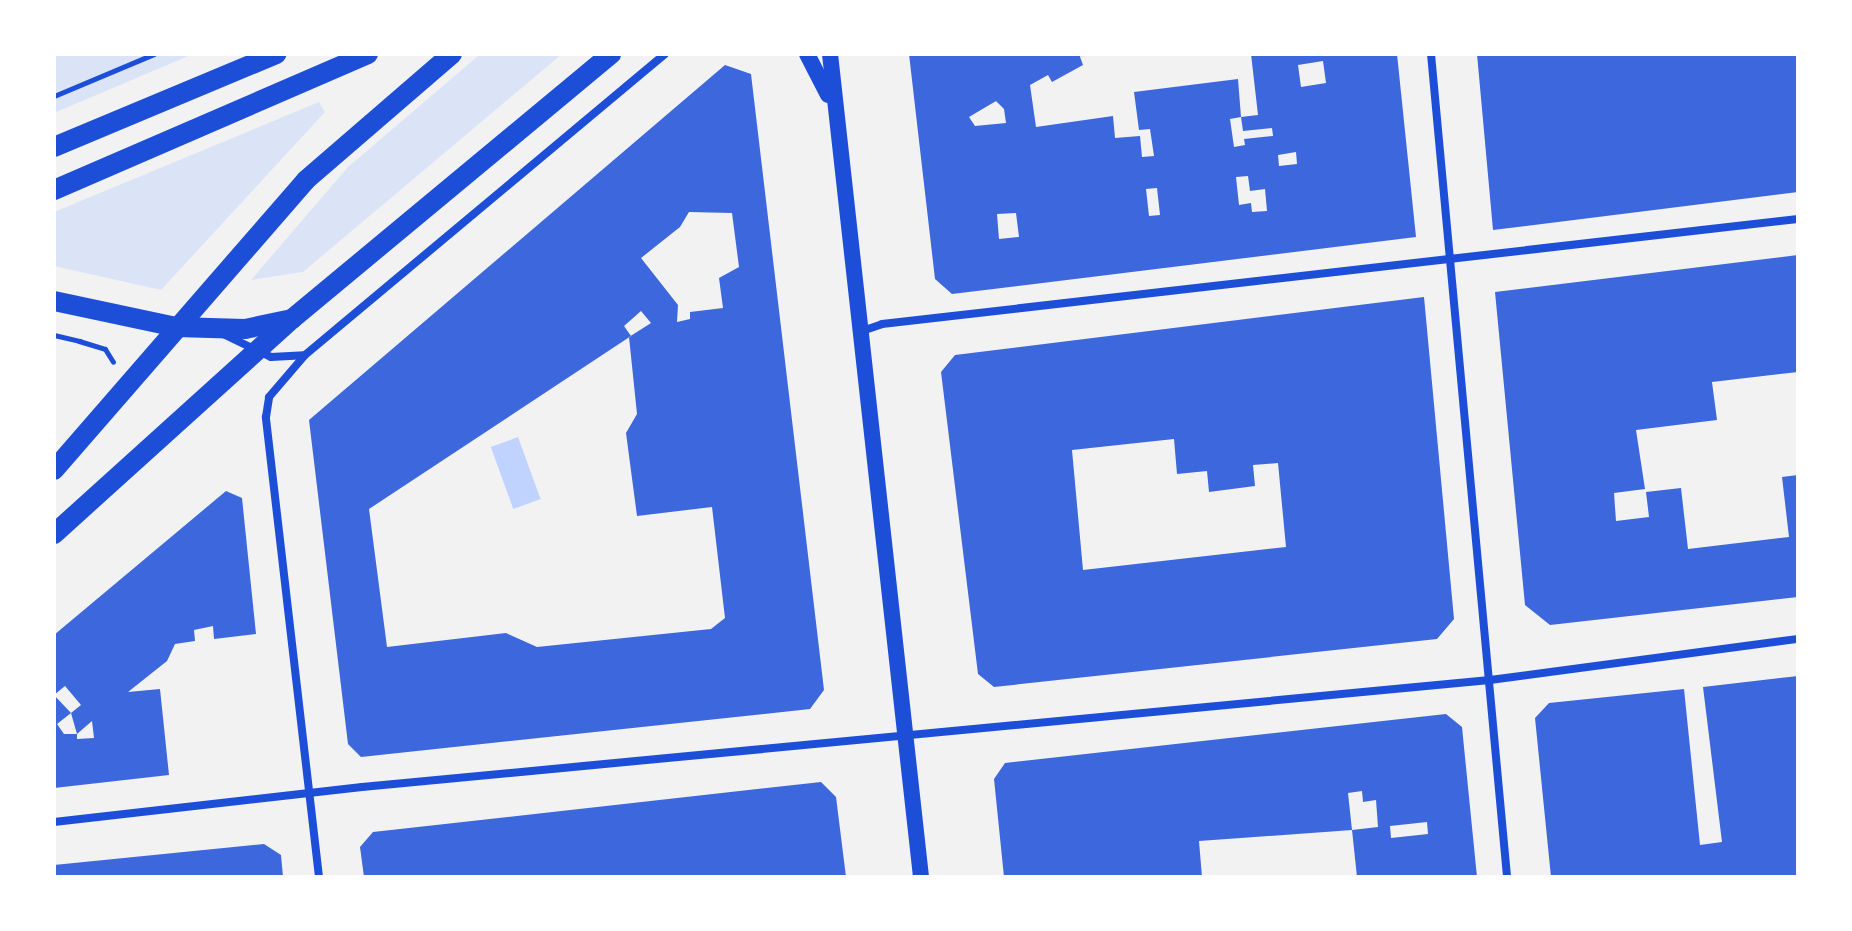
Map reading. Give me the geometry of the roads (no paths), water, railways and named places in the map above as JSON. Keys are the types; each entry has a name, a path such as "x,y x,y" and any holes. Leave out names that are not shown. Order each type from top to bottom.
{"main road":[{"path":"54,147 276,54"},
{"path":"54,190 368,54"},
{"path":"54,470 306,180 452,54"},
{"path":"54,534 258,353 292,319 611,54"},
{"path":"807,54 832,105"},
{"path":"830,54 832,105 862,331 921,877"},
{"path":"54,301 176,327 214,329 292,319"}],"street":[{"path":"319,877 266,417 269,397 305,355 665,54"},
{"path":"1431,54 1507,877"},
{"path":"862,331 882,324 1798,219"},
{"path":"214,329 258,353 284,359 305,355"},
{"path":"54,822 311,793 1490,680 1798,639"}],"water":[{"path":"518,437 541,499 513,509 491,447"}]}
